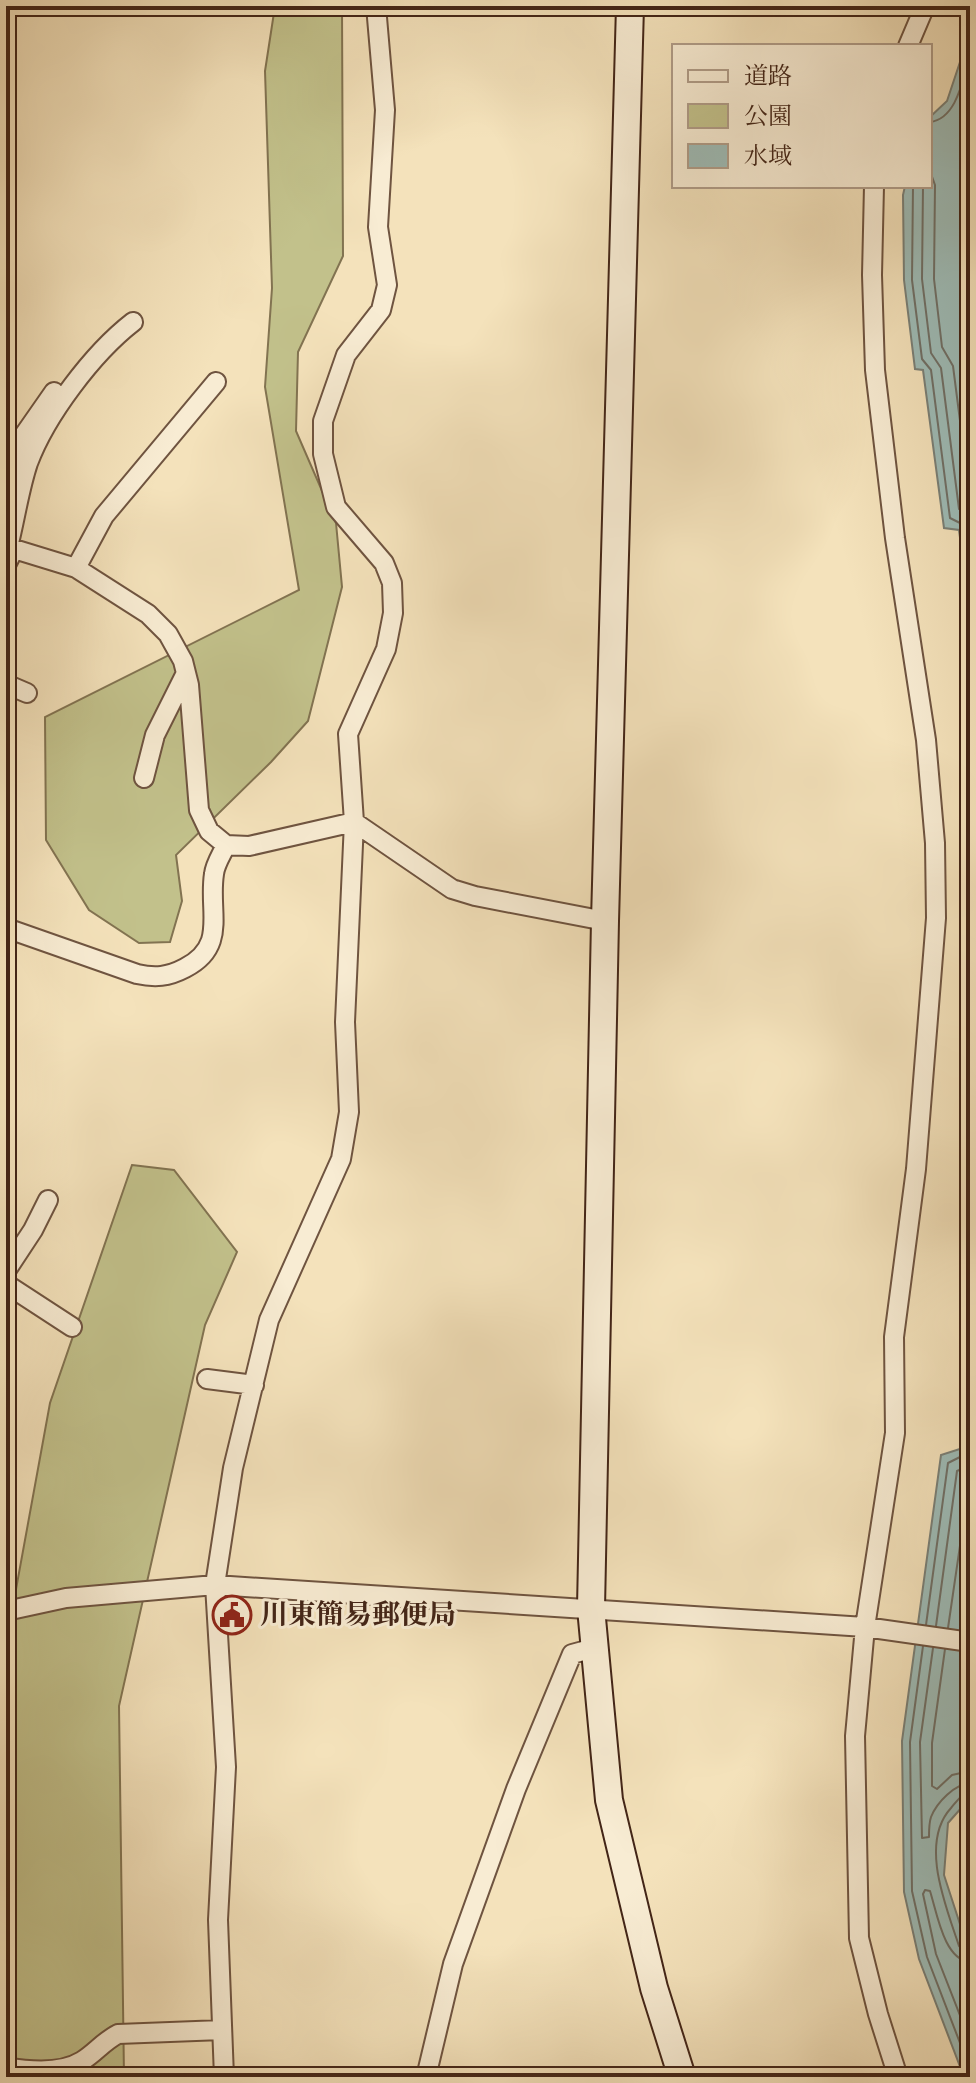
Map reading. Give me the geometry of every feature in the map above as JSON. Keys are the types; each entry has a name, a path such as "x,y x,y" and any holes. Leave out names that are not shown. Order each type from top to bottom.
{"street":[{"path":"224,2077 218,1920 226,1767 215,1585 233,1468 269,1320 341,1159 349,1112 345,1022 354,822 348,734 386,649 393,613 392,583 384,563 336,507 323,454 323,421 346,355 381,310 387,285 378,227 385,110 376,6"},
{"path":"630,6 605,921 591,1608 609,1800 654,1988 682,2077"},
{"path":"909,44 925,6"},
{"path":"874,188 872,275 875,370 895,538 926,740 935,843 936,918 916,1169 894,1337 895,1433 865,1627 855,1736 859,1938 898,2077"},
{"path":"133,322 107,342 82,373 51,421 29,463 9,552 76,568 148,614 168,634 186,673 199,810 209,831 226,845 249,846 354,822 452,889 605,921"},
{"path":"76,568 104,516 216,382"},
{"path":"6,493 13,445 24,435 54,392"},
{"path":"144,778 155,735 186,673"},
{"path":"6,684 27,693"},
{"path":"6,928 137,974 158,978 178,972 196,963 208,952 213,937 214,872 226,845"},
{"path":"6,1271 48,1200"},
{"path":"6,1284 72,1327"},
{"path":"207,1379 254,1385"},
{"path":"6,1611 66,1598 215,1585 865,1627 970,1642"},
{"path":"426,2077 453,1964 516,1789 572,1654 594,1648"},
{"path":"6,2067 26,2071 65,2068 82,2061 107,2039 118,2034 222,2030"}],"green space":[{"path":"275,6 342,6 343,256 298,352 296,431 336,523 342,587 308,721 271,762 176,855 182,901 170,942 139,943 89,910 46,840 45,717 299,590 265,387 272,288 265,71"},
{"path":"132,1165 174,1170 237,1252 205,1325 119,1706 124,2077 6,2077 6,1644 50,1403"}],"water":[{"path":"970,15 970,613 959,530 944,528 923,370 915,369 904,280 905,188 932,188 932,115 947,101 967,41 962,25"},
{"path":"970,1401 970,1798 948,1823 944,1875 970,1955 970,2077 964,2077 919,1959 904,1892 902,1741 941,1455 963,1448"}],"place":[{"name":"川東簡易郵便局","path":"232,1615"}]}
